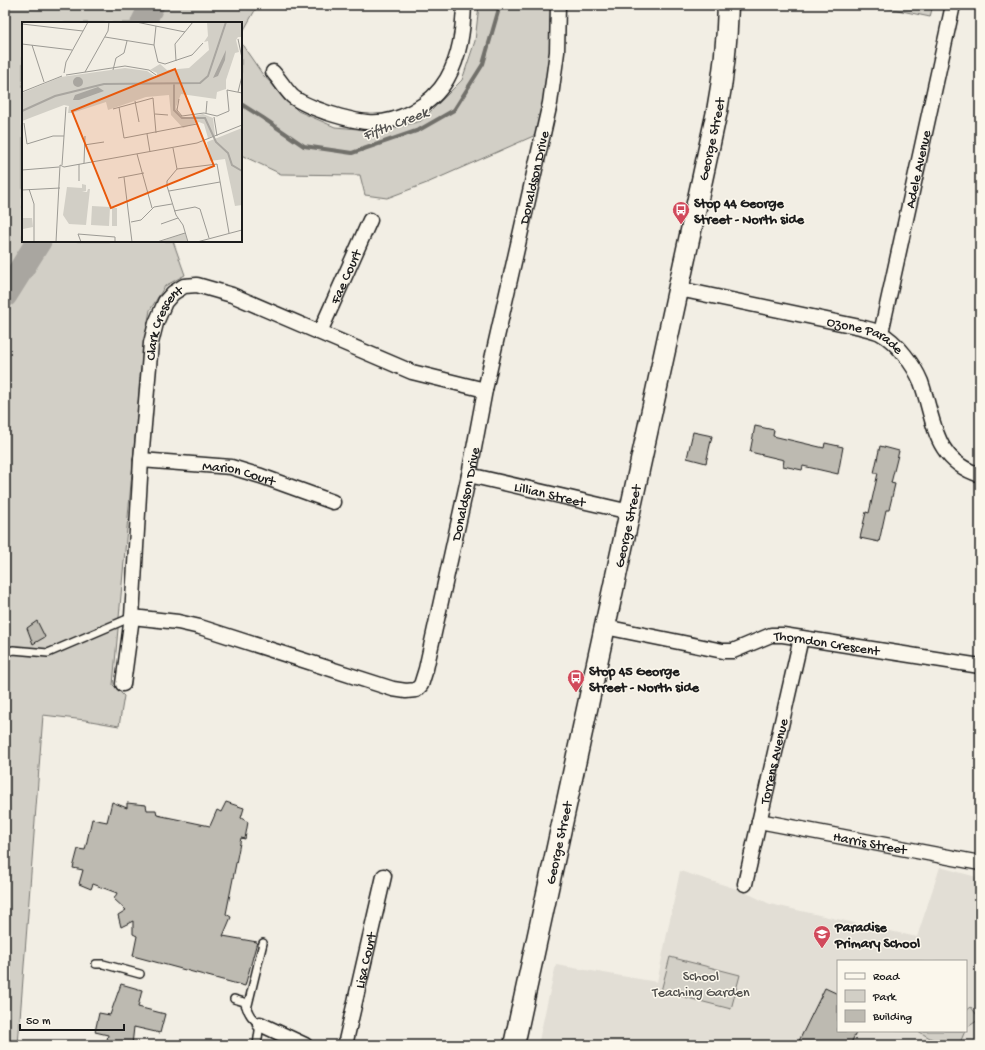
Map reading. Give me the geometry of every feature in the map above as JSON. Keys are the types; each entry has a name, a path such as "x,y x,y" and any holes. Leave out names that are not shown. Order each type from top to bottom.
{"street":[{"path":"274,72 293,97 324,111 347,118 368,122 384,121 401,117 416,109 432,97 446,80 454,64 460,44 464,5"},
{"name":"Donaldson Drive","path":"132,617 178,622 200,627 393,689 416,690 421,685 426,669 469,475 485,390 550,103 557,52 558,5"},
{"name":"George Street","path":"514,1045 717,111 724,71 728,5"},
{"name":"Adele Avenue","path":"880,334 953,5"},
{"name":"Fae Court","path":"320,332 370,220"},
{"name":"Clark Crescent","path":"123,684 132,617 141,460 151,343 156,323 165,302 173,293 184,286 197,285 211,288 232,295 412,372 485,390"},
{"name":"Ozone Parade","path":"678,289 860,327 880,334 897,346 910,362 920,382 935,432 952,460 962,467 980,474"},
{"name":"Marion Court","path":"141,460 231,467 261,476 333,502"},
{"name":"Lillian Street","path":"469,475 630,512"},
{"name":"Thorndon Crescent","path":"605,627 723,651 733,651 771,635 801,638 980,666"},
{"name":"Torrens Avenue","path":"746,884 801,638"},
{"name":"Harris Street","path":"759,821 980,864"},
{"name":"Lisa Court","path":"345,1045 384,876"},
{"path":"260,1024 305,1045"}],"lane":[{"path":"5,653 14,650 48,653 132,617"},
{"path":"247,1009 263,943"},
{"path":"96,964 103,964 140,974"},
{"path":"234,998 244,1002 254,1021 260,1024 257,1045"}],"shaded area":[{"name":"Paradise Primary School","path":"940,867 980,878 980,1045 538,1045 556,965 657,982 680,871 740,890 770,904 917,937"}],"green space":[{"path":"5,5 258,5 242,33 242,22 22,22 22,242 173,242 185,275 165,286 150,310 143,349 113,685 124,696 119,726 43,715 18,1045 5,1045"},
{"path":"479,5 549,5 552,9 549,62 538,134 427,183 387,198 365,195 360,175 281,174 242,155 242,44 263,75 298,111 335,127 381,131 421,121 462,80 475,41"},
{"path":"874,5 933,5 930,17"},
{"name":"School Teaching Garden","path":"670,957 740,975 731,1009 661,991"},
{"path":"971,1007 980,1019 967,1027 967,1010"},
{"path":"920,1032 965,1032 959,1045 938,1042"}],"building":[{"path":"755,426 774,430 773,436 824,448 825,443 843,447 838,474 803,466 802,470 783,466 784,460 750,452"},
{"path":"693,432 712,436 706,463 687,458"},
{"path":"880,446 899,451 891,483 895,484 889,510 886,510 879,542 860,538 866,512 869,513 878,473 874,473"},
{"path":"37,621 45,637 33,644 27,628"},
{"path":"112,802 127,808 127,803 146,805 147,810 156,810 157,815 210,826 217,810 221,812 226,802 244,808 241,818 248,822 245,839 241,838 226,914 231,917 223,936 257,942 245,986 133,956 137,936 133,934 133,921 121,927 118,915 126,910 114,899 117,893 93,884 91,889 79,884 83,870 73,868 78,849 85,850 92,819 107,822"},
{"path":"121,984 142,990 138,1007 165,1014 160,1033 134,1027 132,1045 106,1045 108,1035 95,1032 99,1013 110,1015"},
{"path":"825,988 837,994 837,1032 856,1032 850,1045 797,1045"}],"waterway":[{"path":"144,22 152,5"},
{"name":"Fifth Creek","path":"242,105 304,146 352,153 419,130 454,110 483,64 500,5"},
{"path":"5,295 38,242"}],"place":[{"name":"Stop 44 George Street - North side","path":"681,225"},
{"name":"Stop 45 George Street - North side","path":"576,693"},
{"name":"Paradise Primary School","path":"822,949"}]}
